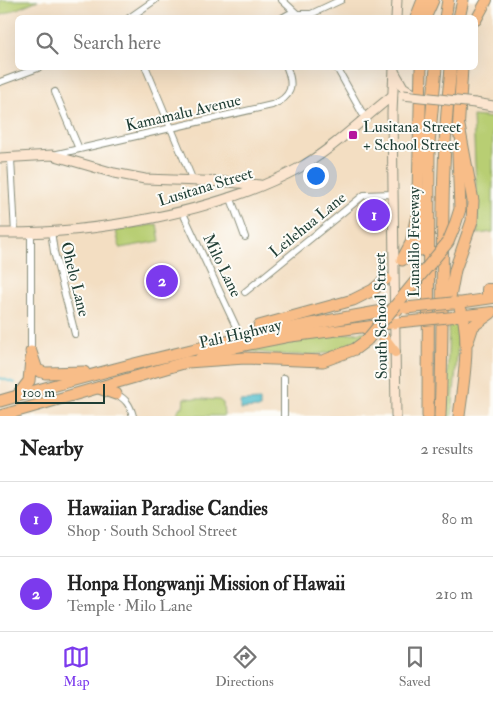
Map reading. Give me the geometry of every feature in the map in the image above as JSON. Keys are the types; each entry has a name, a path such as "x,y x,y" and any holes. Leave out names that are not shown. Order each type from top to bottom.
{"highway":[{"path":"417,15 423,0"},
{"path":"425,15 432,0"},
{"path":"446,15 448,0"},
{"path":"460,15 464,0"},
{"path":"464,0 464,15"},
{"path":"415,70 418,186 428,410"},
{"path":"417,97 421,70"},
{"name":"Lunalilo Freeway","path":"428,410 429,143 436,70"},
{"name":"Lunalilo Freeway","path":"440,416 443,332 444,175 451,70"},
{"path":"187,362 244,358 323,361 354,349 367,340 448,242 455,225 460,209 458,126 462,70"},
{"path":"443,332 455,270 472,221 473,201 458,126"},
{"path":"402,260 411,243 416,223 418,186"},
{"path":"171,354 238,331 353,300 373,290 386,279"},
{"path":"455,303 465,316 465,347 459,416"},
{"name":"Pali Highway","path":"2,400 108,370 281,328 406,308 455,303"},
{"path":"465,347 473,326 492,312"},
{"path":"31,352 37,370 45,373 108,370"},
{"path":"19,395 29,381 31,352"},
{"name":"Pali Highway","path":"0,416 187,362"},
{"path":"99,388 116,394"},
{"path":"22,415 42,413 81,398 83,393"}],"main road":[{"path":"396,15 397,0"},
{"path":"478,16 487,0"},
{"path":"394,70 403,92"},
{"name":"South School Street","path":"394,70 392,96 394,311 398,323 395,352 396,416"},
{"path":"462,83 466,70"},
{"path":"392,96 403,92 417,97 493,106"},
{"name":"Lusitana Street","path":"0,234 111,225 182,211 228,197 299,168 324,153 392,96"},
{"path":"0,158 52,155 114,173 145,179 260,185"},
{"path":"206,181 220,185 228,197"},
{"path":"490,298 487,289 493,289"},
{"name":"Pali Highway","path":"455,303 490,298"},
{"name":"Pali Highway","path":"187,362 238,347 350,329 492,312"},
{"path":"350,329 370,330 380,334 389,342 395,352"}],"street":[{"path":"132,15 155,0"},
{"path":"282,0 298,15 311,14 341,0"},
{"path":"0,82 33,70"},
{"path":"147,70 193,181"},
{"name":"Kamamalu Avenue","path":"52,155 171,129 280,102 286,99 292,87 288,70"},
{"path":"338,70 365,118"},
{"path":"55,92 79,149"},
{"path":"11,158 15,234"},
{"name":"Leilehua Lane","path":"245,292 359,198 370,194 393,194"},
{"path":"228,197 246,237"},
{"name":"Milo Lane","path":"182,211 238,331"},
{"name":"Ohelo Lane","path":"51,231 54,252 75,334"},
{"path":"31,232 31,352"},
{"path":"284,378 284,416"},
{"path":"116,394 123,398 133,416"}],"green space":[{"path":"0,0 38,0 0,16"},
{"path":"473,116 493,118 493,232 478,234"},
{"path":"157,224 160,241 120,248 116,231"},
{"path":"449,319 460,319 452,416 446,416"},
{"path":"369,331 348,347 330,353 293,355 246,350 259,345"},
{"path":"184,398 219,400 223,403 224,416 183,416 177,413 180,407 183,407"}],"water":[{"path":"260,400 260,408 240,409 240,401"}],"waterway":[{"path":"0,378 15,383"}],"place":[{"name":"Lusitana Street + School Street","path":"353,135"},
{"name":"Hawaiian Paradise Candies","path":"374,215"},
{"name":"Honpa Hongwanji Mission of Hawaii","path":"162,281"}]}
